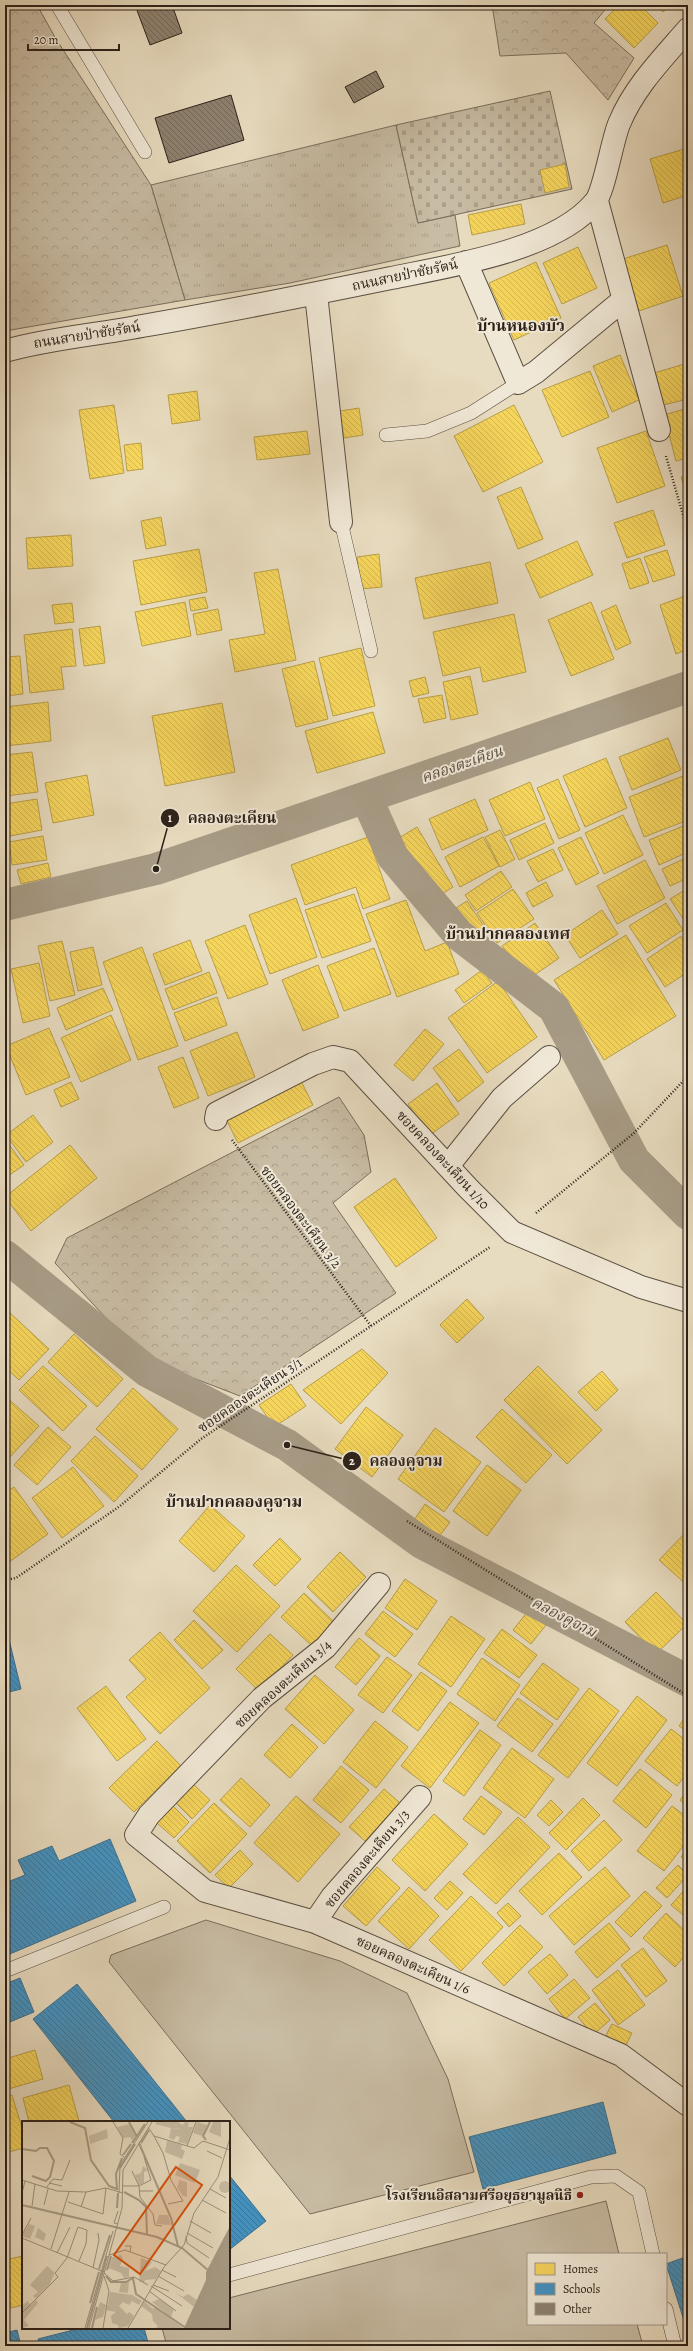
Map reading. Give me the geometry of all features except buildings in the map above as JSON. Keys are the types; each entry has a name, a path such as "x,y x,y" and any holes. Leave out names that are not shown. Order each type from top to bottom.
{"street":[{"name":"ถนนสายป่าชัยรัตน์","path":"5,350 29,344 140,327 316,294 466,262 505,253 571,224 596,201 623,117 640,84 688,29"},
{"path":"596,201 659,430"},
{"path":"466,262 518,383 536,372 623,300"},
{"path":"316,294 341,522"},
{"name":"ซอยคลองตะเคียน 1/10","path":"216,1119 217,1113 313,1064 333,1057 350,1061 512,1232 641,1287 688,1301"},
{"path":"448,1166 502,1098 549,1057"},
{"name":"ซอยคลองตะเคียน 3/4","path":"136,1835 149,1815 262,1698 326,1647 379,1584"},
{"name":"ซอยคลองตะเคียน 3/3","path":"315,1922 332,1897 420,1797"},
{"name":"ซอยคลองตะเคียน 1/6","path":"136,1835 205,1891 315,1922 621,2056 688,2105"}],"lane":[{"path":"57,5 145,152"},
{"path":"386,436 427,431 471,413 518,383"},
{"path":"341,522 371,651"},
{"path":"5,1971 164,1907"},
{"path":"230,2275 591,2177 616,2176 639,2192 653,2253"},
{"path":"667,2313 675,2346"}],"path":[{"path":"659,430 688,532"},
{"name":"ซอยคลองตะเคียน 3/1","path":"5,1580 16,1578 120,1506 201,1439 512,1232 634,1133 688,1076"},
{"name":"ซอยคลองตะเคียน 3/2","path":"216,1119 371,1326"},
{"path":"407,1521 688,1696"}],"green space":[{"path":"5,5 37,5 56,39 151,185 185,300 5,331"},
{"path":"492,5 609,5 594,23 634,58 608,100 566,53 500,56"},
{"path":"550,91 572,189 418,223 396,125"},
{"path":"396,125 418,223 455,215 460,246 290,283 185,300 151,185"},
{"path":"339,1097 364,1135 371,1172 333,1203 396,1293 240,1396 162,1366 119,1332 55,1263 67,1238"},
{"path":"206,1920 340,1961 407,1993 448,2079 474,2172 310,2214 109,1962 111,1955"},
{"path":"606,2201 619,2253 527,2253 527,2325 637,2325 643,2346 167,2346 162,2329 230,2329 230,2298"}],"waterway":[{"name":"คลองตะเคียน","path":"5,905 156,869 688,687"},
{"path":"366,797 393,857 459,935 554,1008 634,1160 688,1214"},
{"name":"คลองคูจาม","path":"5,1256 147,1371 287,1445 422,1543 688,1681"}],"place":[{"name":"คลองตะเคียน","path":"156,869"},
{"name":"คลองคูจาม","path":"287,1445"},
{"name":"โรงเรียนอิสลามศรีอยุธยามูลนิธิ","path":"580,2195"}],"district":[{"name":"บ้านหนองบัว","path":"521,326"},
{"name":"บ้านปากคลองเทศ","path":"508,934"},
{"name":"บ้านปากคลองคูจาม","path":"234,1502"}]}
